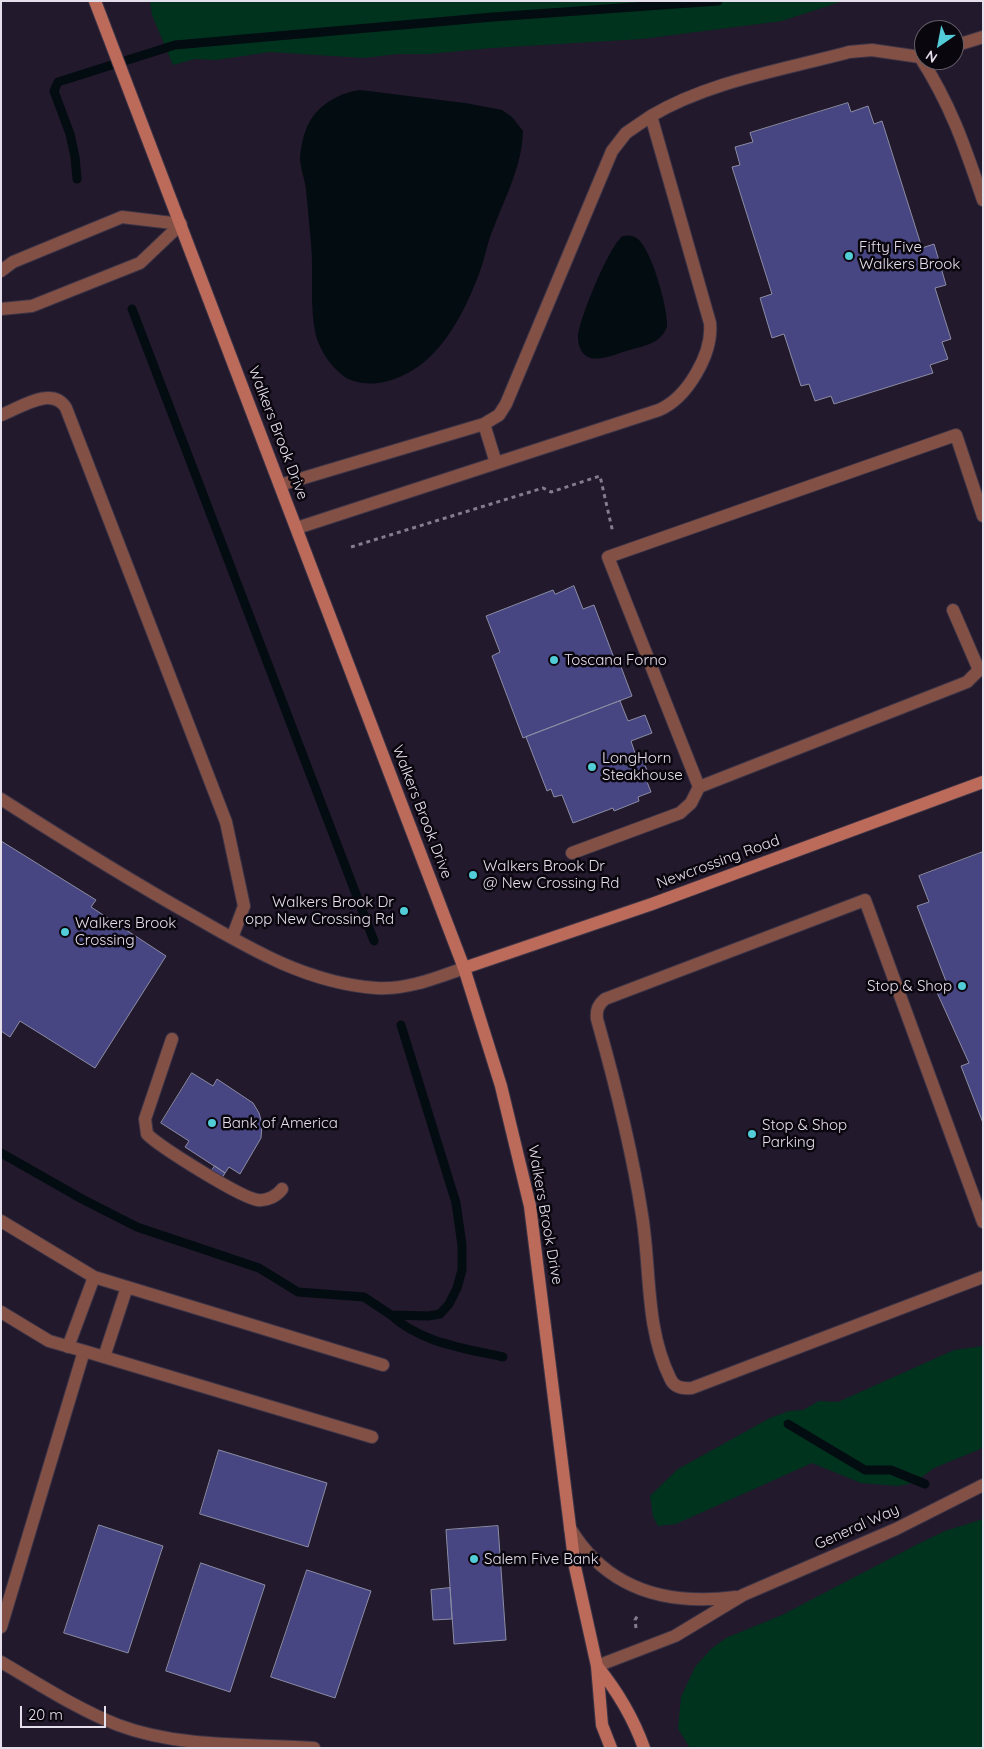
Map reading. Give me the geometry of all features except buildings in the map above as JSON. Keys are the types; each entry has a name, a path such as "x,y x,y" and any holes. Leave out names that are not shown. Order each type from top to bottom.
{"street":[{"name":"Walkers Brook Drive","path":"96,1 464,968 501,1086 530,1206 575,1567 597,1666 602,1725 611,1748"},
{"path":"964,43 983,37"},
{"path":"280,485 484,424 496,418 506,404 612,151 626,133 651,116 676,102 709,90 856,51 872,50 914,55"},
{"path":"929,70 961,132 983,200"},
{"path":"297,528 665,408 684,392 704,356 711,337 709,317 651,116"},
{"path":"1,271 13,262 122,217 181,224"},
{"path":"1,309 32,306 140,262 181,224"},
{"path":"1,415 50,397 59,400 66,408 226,822 244,903 243,912 232,938"},
{"path":"484,424 496,464"},
{"path":"699,786 608,557 956,435 983,516"},
{"path":"572,854 680,813 691,803 699,786 967,682 980,670 953,610"},
{"name":"Newcrossing Road","path":"464,968 652,904 983,782"},
{"path":"1,799 134,884 265,958 320,978 351,985 378,988 413,985 464,968"},
{"path":"983,1222 865,900 605,999 597,1009 597,1019 614,1081 643,1216 652,1322 669,1377 675,1386 685,1389 692,1388 983,1277"},
{"path":"172,1039 145,1119 147,1134 245,1196 265,1200 282,1189"},
{"path":"1,1222 94,1277 383,1366"},
{"path":"68,1347 94,1277"},
{"path":"104,1357 127,1287"},
{"path":"1,1312 45,1339 68,1347 372,1437"},
{"path":"1,1628 84,1351"},
{"name":"General Way","path":"597,1666 675,1636 743,1596 896,1529 983,1484"},
{"name":"General Way","path":"570,1528 587,1553 607,1572 636,1587 684,1599 713,1600 743,1596"},
{"path":"1,1662 78,1706 137,1731 183,1740 314,1748"},
{"path":"597,1666 619,1694 635,1724 644,1748"}],"path":[{"path":"351,547 543,488 551,492 600,476 609,520 620,552"},
{"path":"636,1629 635,1620 638,1615"}],"green space":[{"path":"150,1 843,1 782,21 642,39 492,48 428,54 397,54 364,58 270,52 216,60 195,59 173,65 152,15"},
{"path":"983,1346 983,1447 978,1450 934,1468 914,1483 898,1486 861,1483 812,1463 676,1524 658,1526 653,1517 650,1496 678,1469 770,1418 789,1411 803,1410 819,1401 838,1402 954,1350"},
{"path":"983,1519 983,1748 690,1748 678,1729 681,1697 695,1667 711,1649 726,1638 782,1615 945,1531"}],"shaded area":[{"path":"360,90 465,103 502,110 512,117 523,131 520,156 513,180 492,233 479,274 455,325 432,355 418,367 402,376 384,382 373,383 356,382 341,374 326,357 316,336 313,313 311,243 306,190 300,157 306,130 316,113 336,97"},
{"path":"623,236 631,236 638,239 649,255 662,294 667,327 661,337 647,345 604,358 588,357 583,354 579,346 579,329 603,267 617,242"}],"waterway":[{"path":"77,179 70,134 54,91 58,82 175,45 493,17 718,1"},
{"path":"132,309 374,941"},
{"path":"1,1153 82,1199 137,1227 259,1268 298,1292 364,1297 391,1315 428,1316 440,1314 449,1304 457,1288 462,1270 462,1245 456,1203 401,1025"},
{"path":"391,1315 416,1332 429,1338 458,1347 503,1357"},
{"path":"788,1424 865,1470 891,1470 925,1484"}],"place":[{"name":"Fifty Five Walkers Brook","path":"849,256"},
{"name":"Toscana Forno","path":"554,660"},
{"name":"LongHorn Steakhouse","path":"592,767"},
{"name":"Walkers Brook Dr @ New Crossing Rd","path":"473,875"},
{"name":"Walkers Brook Dr opp New Crossing Rd","path":"404,911"},
{"name":"Walkers Brook Crossing","path":"65,932"},
{"name":"Stop & Shop","path":"962,986"},
{"name":"Bank of America","path":"212,1123"},
{"name":"Stop & Shop Parking","path":"752,1134"},
{"name":"Salem Five Bank","path":"474,1559"}]}
